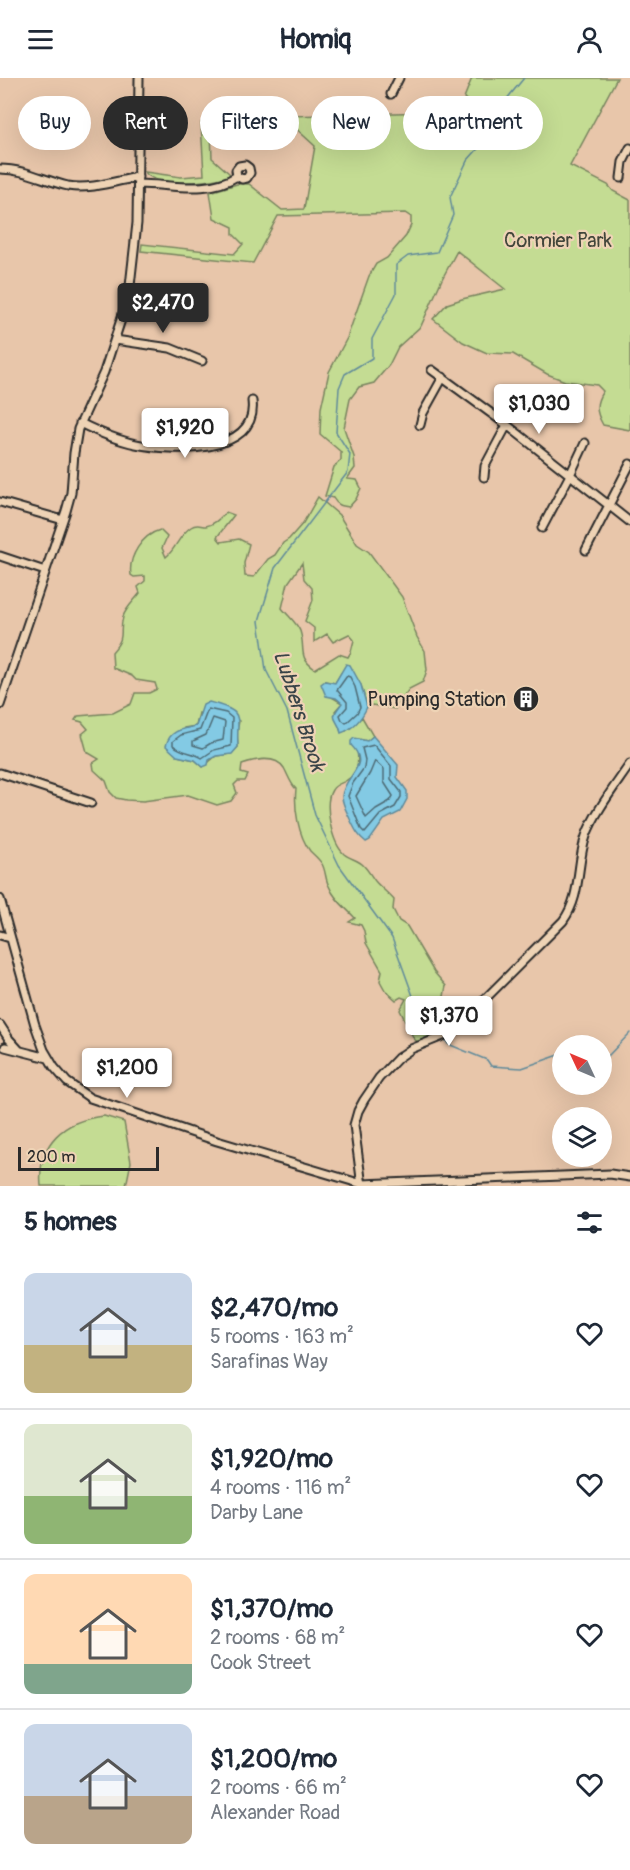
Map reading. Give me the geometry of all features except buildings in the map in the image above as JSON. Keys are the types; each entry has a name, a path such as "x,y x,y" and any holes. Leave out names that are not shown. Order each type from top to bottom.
{"street":[{"path":"0,705 68,505 74,447 80,423 115,340 131,283 138,223 139,78"},
{"path":"391,94 399,78"},
{"path":"621,178 623,162 630,148"},
{"path":"0,169 20,170 77,187 138,181 175,187 212,186 225,183 237,176"},
{"path":"115,340 170,348 202,361"},
{"path":"432,370 507,425 630,522"},
{"path":"420,425 423,412 443,377"},
{"path":"80,423 117,439 138,444 208,447 220,444 240,433 252,417 252,401"},
{"path":"484,477 485,465 507,425"},
{"path":"542,528 585,443"},
{"path":"586,550 630,464"},
{"path":"0,502 63,520"},
{"path":"0,556 45,571"},
{"path":"362,1185 354,1121 364,1100 379,1078 404,1054 458,1026 566,917 576,894 587,833 629,766"},
{"path":"0,773 91,803"},
{"path":"0,899 39,1038 48,1058 67,1082 99,1102 217,1142 362,1185 610,1173 630,1177"},
{"path":"0,935 10,938"},
{"path":"0,1025 21,1052"},
{"path":"5,1047 48,1058"}],"green space":[{"name":"Cormier Park","path":"472,78 617,78 570,166 608,185 613,191 630,200 630,430 603,425 597,407 598,399 603,391 597,385 565,381 547,374 513,354 487,353 463,342 433,319 447,304 505,289 457,251 421,326 398,347 389,365 374,383 359,387 350,399 344,428 354,457 355,468 347,479 357,480 361,488 349,507 341,506 333,498 325,496 334,467 341,460 341,452 320,434 321,408 329,372 347,338 369,276 376,264 387,258 406,236 411,225 411,217 405,213 278,216 253,263 141,251 142,244 234,254 243,244 233,234 233,227 214,218 210,192 237,184 249,184 282,210 304,209 314,150 391,150 391,113 403,113 403,150 543,150 543,96 465,96"},
{"path":"311,115 311,142 299,131 299,116"},
{"path":"203,150 212,150 212,158 230,174 228,176 197,182 171,182 150,177 145,172 181,177 204,175"},
{"path":"318,497 339,515 357,544 369,552 402,597 417,637 425,651 427,670 423,682 409,689 395,709 372,705 367,707 361,685 341,673 335,683 325,681 330,696 342,703 335,711 341,732 346,731 362,717 373,736 367,741 358,739 358,761 355,771 347,780 335,786 329,796 330,823 336,841 344,854 362,864 394,900 393,909 399,921 407,926 434,972 446,986 440,1017 445,1024 445,1029 418,1042 414,1039 400,1010 406,999 401,997 396,1000 385,990 380,981 382,971 366,943 361,925 349,922 355,918 334,895 322,864 310,851 302,837 298,821 296,789 280,764 264,759 242,764 241,773 248,775 245,781 238,781 234,785 237,793 231,801 217,805 188,795 143,801 116,798 110,792 106,781 94,770 93,763 99,759 87,752 82,734 88,729 82,722 75,720 78,716 113,713 131,704 135,693 149,693 157,689 155,683 136,680 113,668 112,652 121,638 124,614 140,593 138,587 145,581 145,576 131,575 131,568 134,554 147,537 160,530 167,537 162,548 166,557 191,527 212,524 226,512 234,515 217,537 221,542 239,539 249,544 244,563 245,576 254,577 303,523","holes":["302,563 304,579 312,588 313,600 305,621 314,628 314,642 327,634 333,642 349,634 354,640 348,657 339,654 315,669 309,665 304,656 299,628 282,608 288,583","199,713 239,721 238,747 231,754 216,756 203,767 195,760 177,756 184,728 196,726"]},
{"path":"104,1116 124,1122 131,1162 126,1186 41,1186 44,1157 56,1136 77,1123"}],"water":[{"path":"346,664 350,665 361,685 367,707 357,723 341,733 334,716 342,703 336,698 326,696 321,684 325,681 335,683"},
{"path":"209,702 229,709 237,716 238,747 232,754 216,756 209,760 208,765 203,767 195,760 177,756 166,746 173,733 196,726 203,705"},
{"path":"373,736 398,765 397,777 407,791 407,799 400,812 384,820 370,840 366,842 355,829 342,796 359,759 351,741 354,738 367,741"}],"waterway":[{"name":"Lubbers Brook","path":"440,1032 413,996 392,938 339,865 315,815 287,711 266,670 259,621 275,568 348,472 350,454 336,432 339,388 345,374 372,358 372,339 396,294 396,265 408,256 437,252 453,215 450,197 467,161 484,142 492,117 524,78"},
{"name":"Lubbers Brook","path":"612,1052 630,1033"},
{"name":"Lubbers Brook","path":"445,1039 448,1044 487,1060 491,1066 522,1068 552,1058"}],"place":[{"name":"Pumping Station","path":"526,699"}]}
